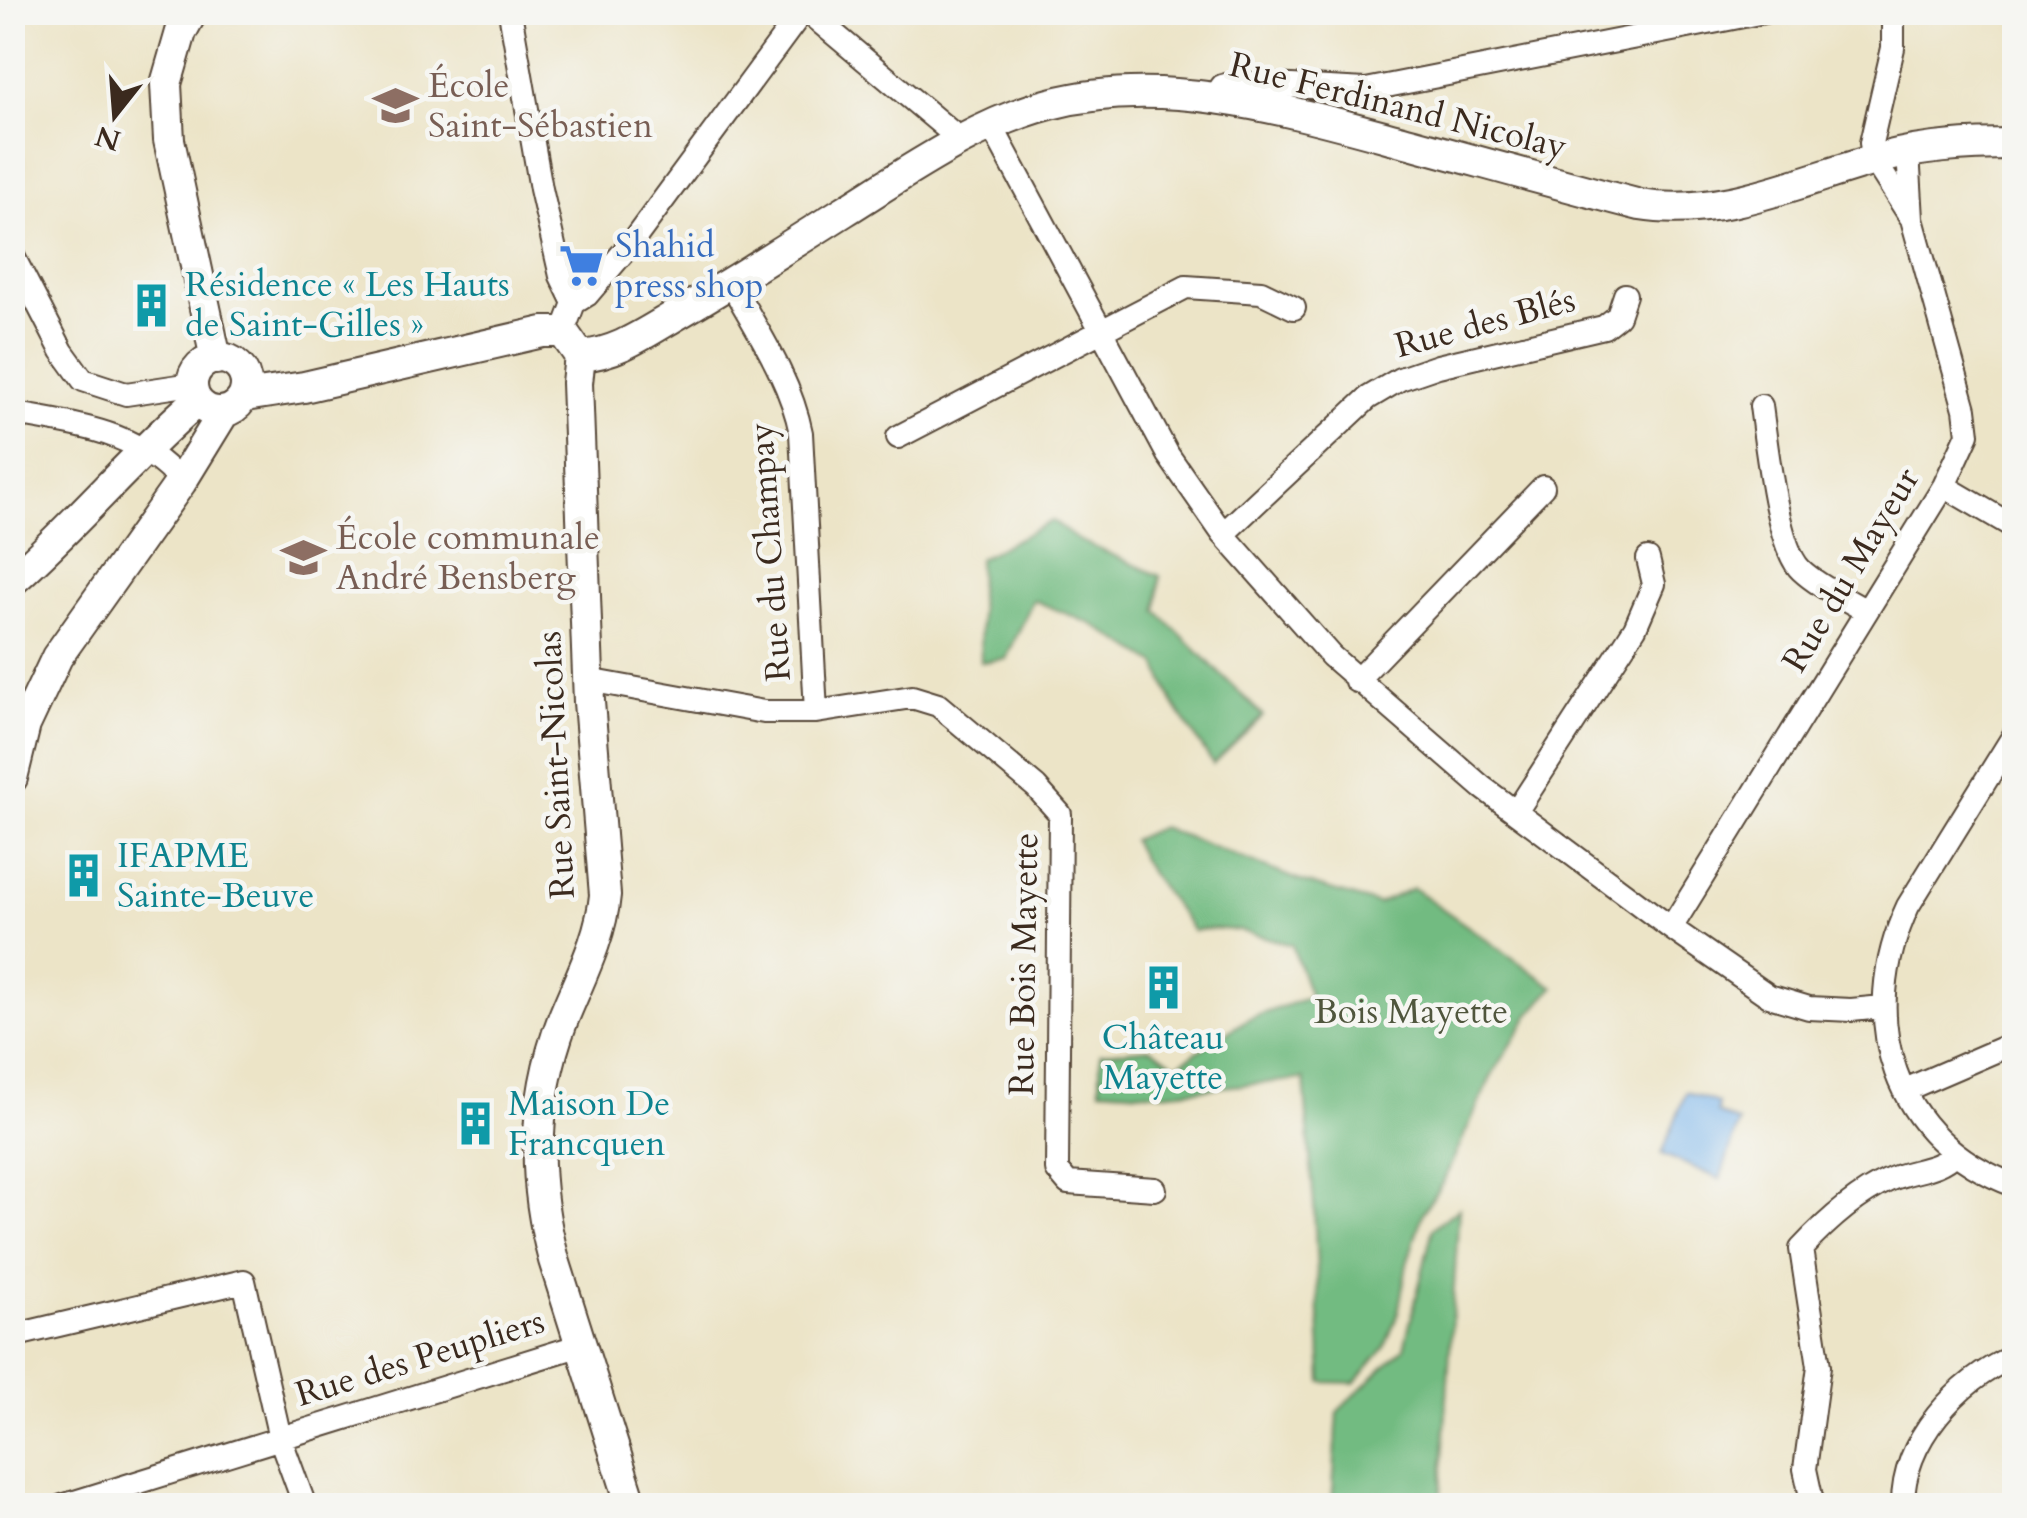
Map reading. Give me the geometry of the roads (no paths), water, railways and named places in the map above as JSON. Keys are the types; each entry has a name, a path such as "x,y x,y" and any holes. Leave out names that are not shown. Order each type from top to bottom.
{"street":[{"path":"192,12 180,32 166,84 169,140 216,359"},
{"path":"510,12 545,207 561,276 574,303 571,344"},
{"path":"574,303 587,295 633,241 805,12 951,132 958,144"},
{"path":"1214,100 1222,86 1234,83 1366,90 1764,12"},
{"path":"1874,160 1874,126 1894,48 1893,12"},
{"name":"Rue Ferdinand Nicolay","path":"214,398 304,387 542,332 571,344 614,350 958,144 1037,108 1092,96 1148,94 1214,100 1309,116 1655,208 1723,205 1874,160 1936,146 2014,144"},
{"path":"992,127 1168,455 1222,534 1356,681 1516,812 1769,996 1810,1008 1883,1008"},
{"name":"Rue du Mayeur","path":"1671,928 1944,486 1965,444 1968,425 1912,219 1908,152"},
{"name":"Rue du Mayeur","path":"1874,160 1912,219"},
{"path":"12,254 62,352 83,380 126,394 214,398"},
{"name":"Rue du Champay","path":"730,283 789,388 799,422 816,712"},
{"path":"898,437 1186,287 1262,292 1294,308"},
{"name":"Rue des Blés","path":"1222,534 1368,398 1400,380 1438,366 1604,327 1618,316 1625,295"},
{"name":"Rue Saint-Nicolas","path":"571,344 577,383 588,680 604,906 600,926 550,1056 541,1091 538,1132 546,1231 632,1506"},
{"path":"12,581 57,542 144,449 214,398 245,378 234,363 216,359 202,365 214,398 182,482 57,657 25,724 12,778"},
{"path":"1762,406 1779,518 1791,558 1805,574 1866,611"},
{"path":"12,413 118,434 144,449 182,482"},
{"path":"1944,486 2014,527"},
{"path":"1356,681 1543,487"},
{"path":"1516,812 1635,628 1654,584 1648,559"},
{"name":"Rue Bois Mayette","path":"588,680 764,712 816,712 912,697 926,699 1036,787 1060,814 1057,1170 1068,1183 1155,1189"},
{"path":"2014,735 1908,906 1884,975 1883,1008 1888,1051 1932,1133 1982,1171 2014,1186"},
{"path":"1906,1090 2014,1043"},
{"path":"1813,1506 1806,1469 1819,1366 1802,1249 1861,1195 1894,1177 1940,1166 1955,1153"},
{"path":"12,1336 244,1281 280,1438 305,1506"},
{"name":"Rue des Peupliers","path":"62,1506 581,1345"},
{"path":"1902,1506 1911,1459 1942,1408 1996,1364 2014,1356"}],"water":[{"path":"1686,1092 1718,1103 1717,1113 1739,1123 1720,1179 1662,1154"}],"place":[{"name":"École Saint-Sébastien","path":"395,106"},
{"name":"Shahid press shop","path":"582,266"},
{"name":"Résidence « Les Hauts de Saint-Gilles »","path":"152,305"},
{"name":"École communale André Bensberg","path":"303,558"},
{"name":"IFAPME Sainte-Beuve","path":"84,876"},
{"name":"Château Mayette","path":"1163,988"},
{"name":"Maison De Francquen","path":"475,1124"}],"park label":[{"name":"Bois Mayette","path":"1411,1012"}]}
